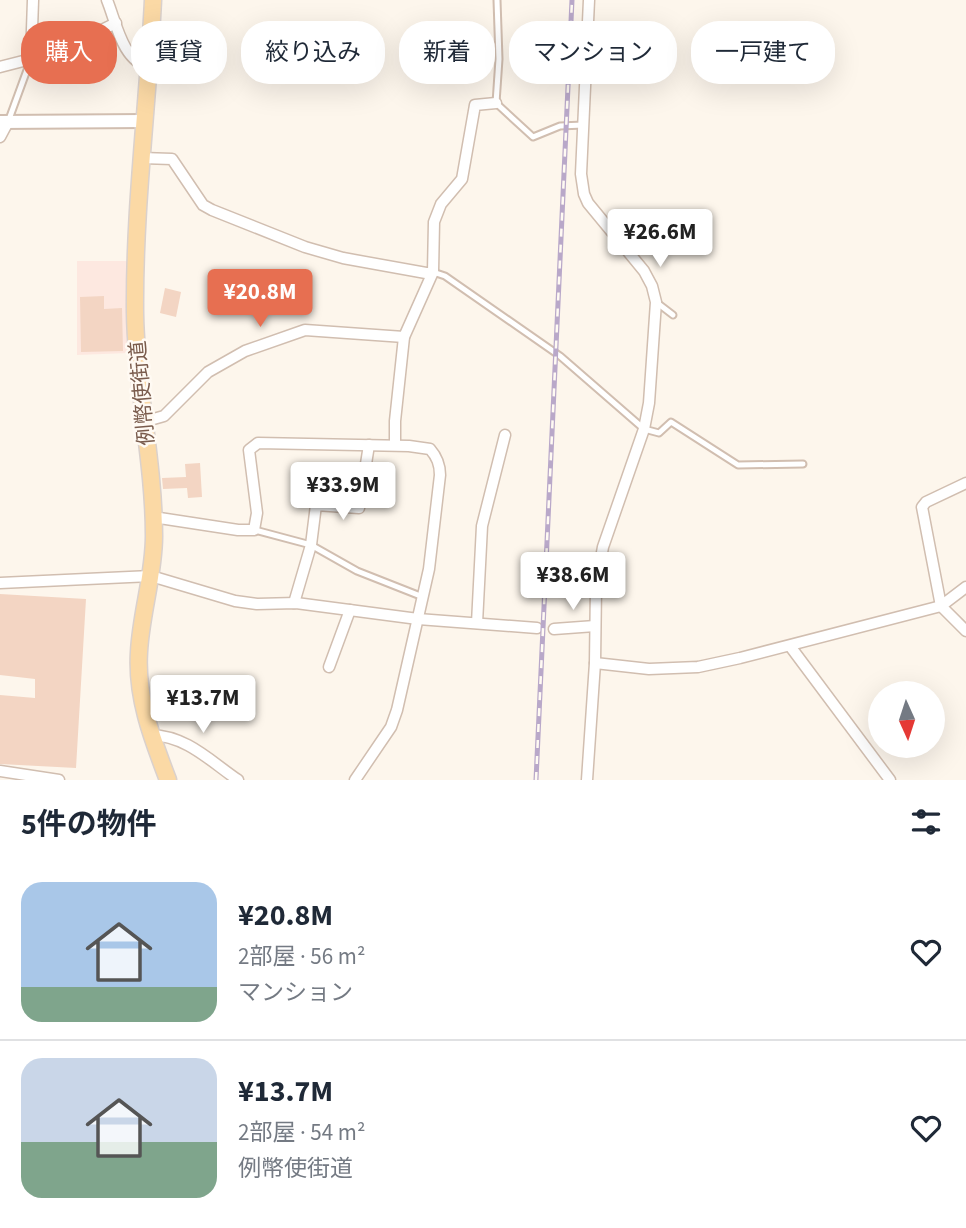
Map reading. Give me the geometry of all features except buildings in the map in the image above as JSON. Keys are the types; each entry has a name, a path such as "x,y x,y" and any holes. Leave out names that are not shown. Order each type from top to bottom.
{"main road":[{"name":"例幣使街道","path":"152,21 153,0"},
{"name":"例幣使街道","path":"148,84 138,206 135,315 153,517 151,576 141,631 139,670 140,690 151,735 168,780"}],"street":[{"path":"32,21 33,0"},
{"path":"107,0 115,21"},
{"path":"587,780 595,663 596,586 603,547 644,429 649,403 656,302 644,271 584,194 581,174 589,0"},
{"path":"117,25 131,57"},
{"path":"0,67 21,62"},
{"path":"395,445 404,337 433,272 434,222 440,204 462,179 475,105 496,103"},
{"path":"0,137 4,122 145,121"},
{"path":"142,158 172,159 203,205 305,247 414,273 433,272"},
{"path":"143,422 164,416 208,372 245,351 305,330 404,337"},
{"path":"477,623 482,526 505,435"},
{"path":"153,517 254,530 257,513 249,450 258,443 395,445 430,449 440,466 433,546 423,597 394,718 355,780"},
{"path":"294,603 311,545 316,505 359,508 369,445"},
{"path":"966,483 926,502 922,507 941,606 966,631"},
{"path":"0,583 151,576 234,601 257,604 294,603 418,619 545,628 595,626"},
{"path":"595,663 649,669 698,667 941,606 966,587"},
{"path":"329,667 350,610"},
{"path":"790,646 890,780"},
{"path":"151,735 174,738 192,746 238,780"},
{"path":"0,771 59,780"}],"lane":[{"path":"497,0 500,46 496,103 533,137 560,126 583,125"},
{"path":"4,122 21,82"},
{"path":"433,272 445,276 561,356 644,429 659,433 671,422 738,465 803,464"},
{"path":"656,302 673,315"},
{"path":"254,530 311,545 357,571 423,597"}],"shaded area":[{"path":"77,261 130,261 129,353 77,355"}],"railway":[{"path":"536,780 572,0"}]}
